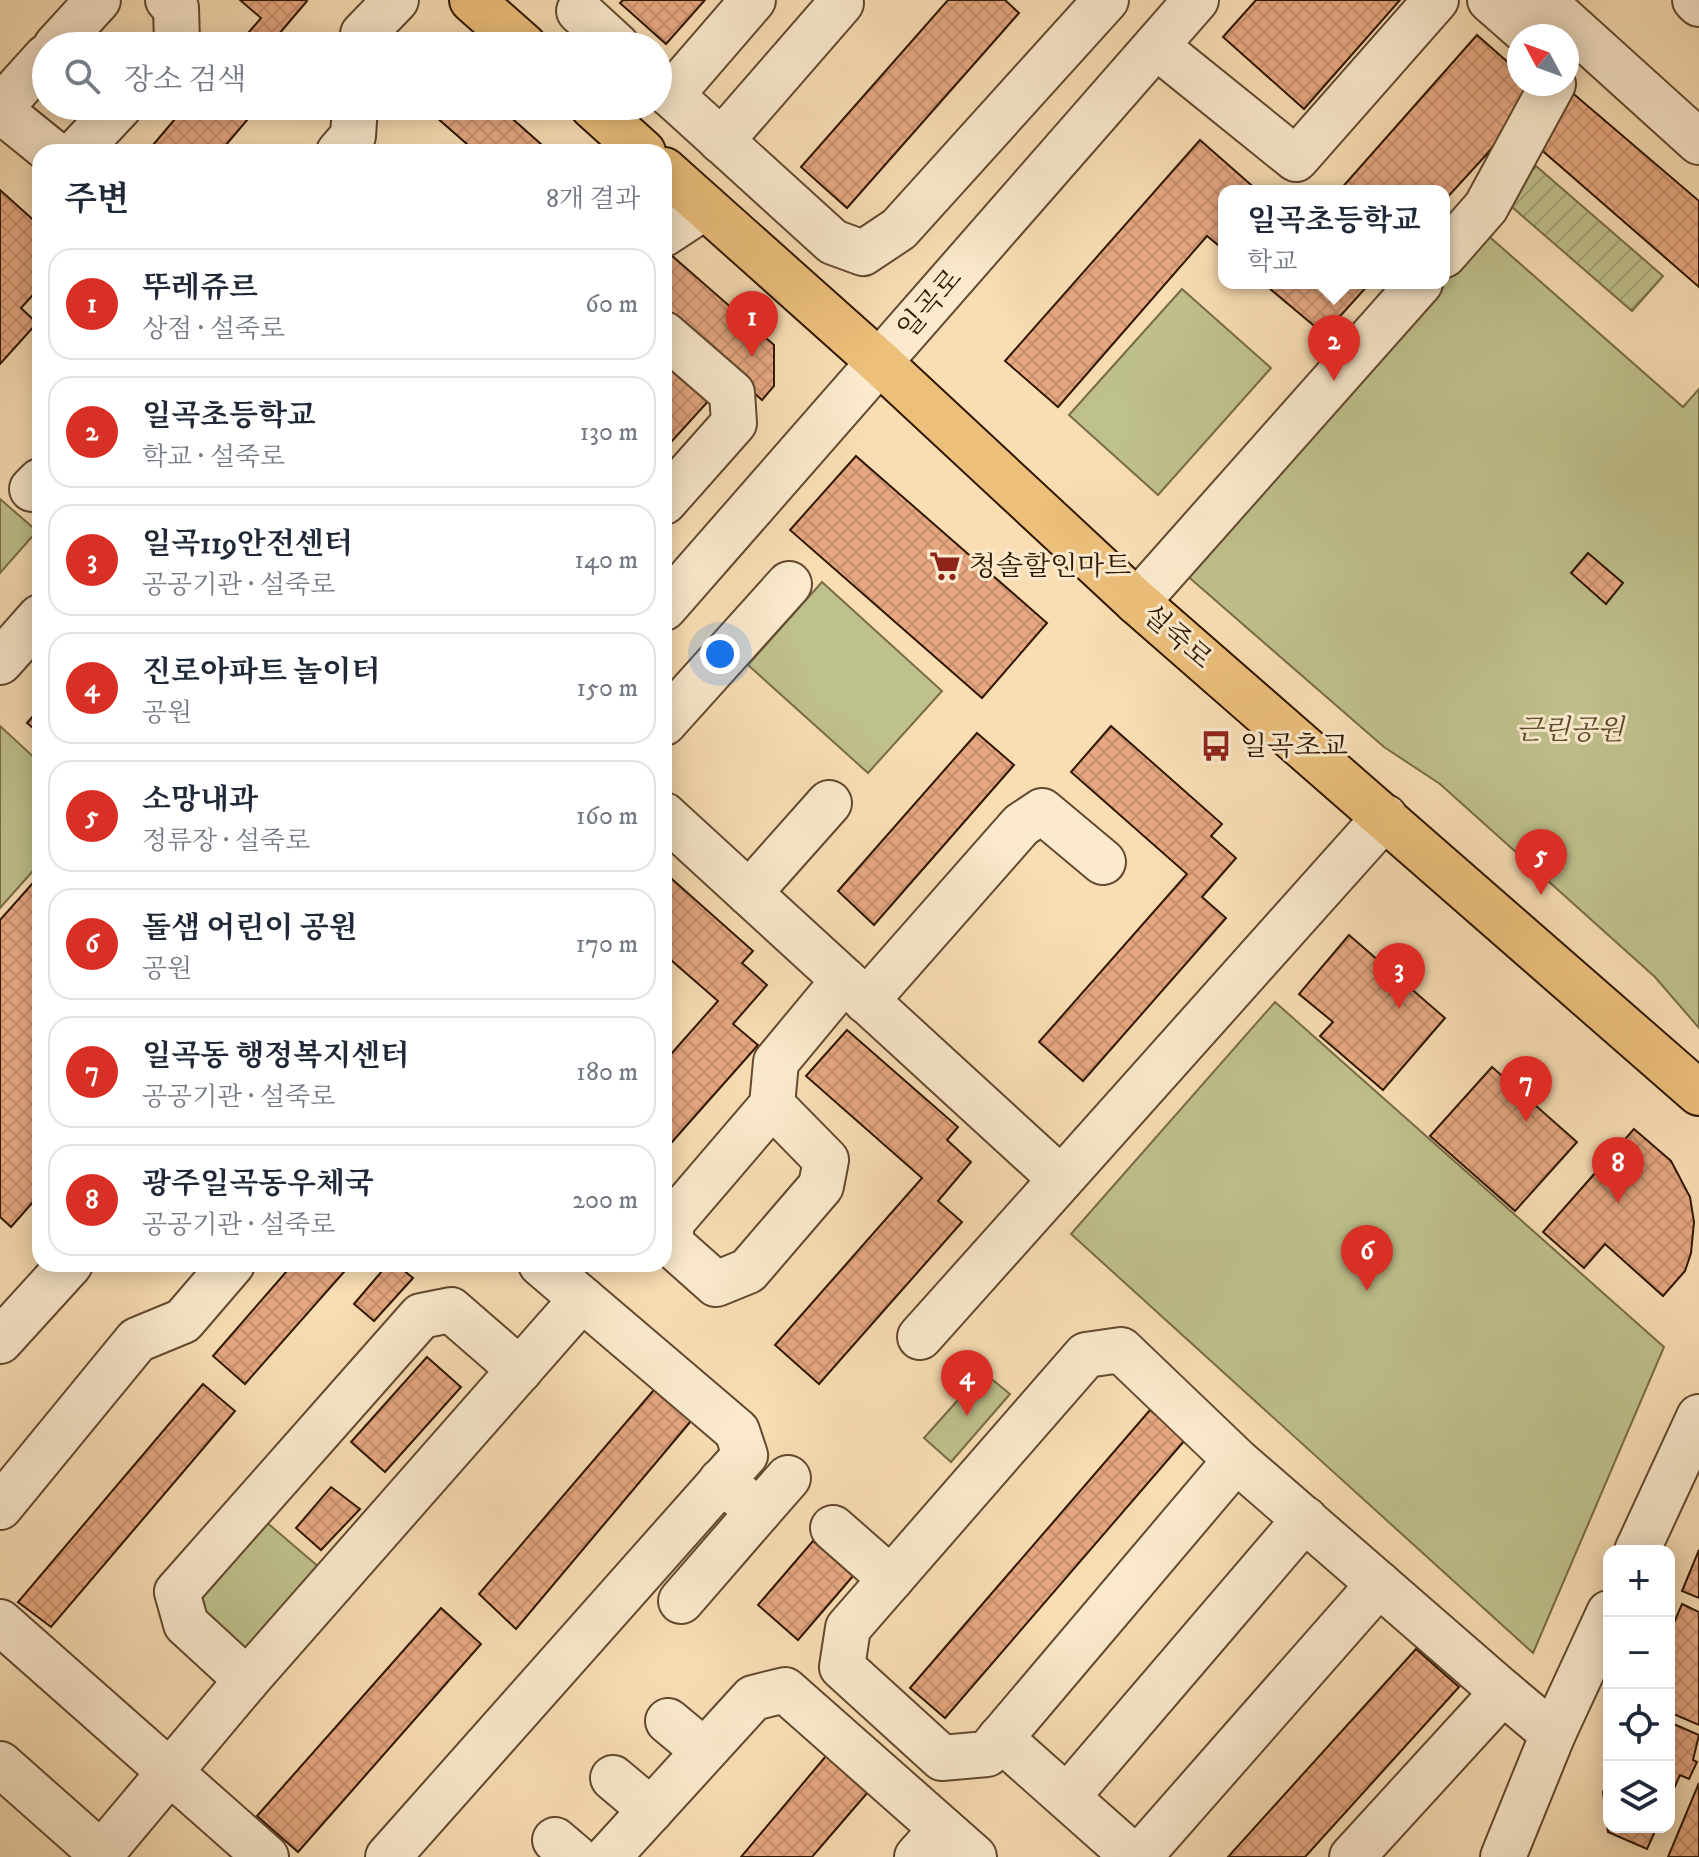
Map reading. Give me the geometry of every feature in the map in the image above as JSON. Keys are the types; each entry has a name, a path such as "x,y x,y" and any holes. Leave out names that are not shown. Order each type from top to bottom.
{"main road":[{"path":"472,0 508,32"},
{"path":"608,120 634,144"},
{"name":"설죽로","path":"672,177 879,362 1137,602 1699,1093"}],"street":[{"path":"69,32 98,0"},
{"path":"168,0 176,8 177,32"},
{"path":"365,32 396,0"},
{"path":"672,81 753,0"},
{"path":"672,96 833,242 863,253 899,229 1106,0"},
{"name":"일곡로","path":"672,599 1196,0"},
{"path":"1156,46 1296,159 1436,0"},
{"path":"1490,0 1517,24"},
{"path":"1542,0 1699,142"},
{"path":"721,141 841,3"},
{"path":"579,11 602,32"},
{"path":"32,73 0,109 42,144"},
{"path":"1450,248 1486,207 1546,96"},
{"path":"84,144 107,120"},
{"path":"346,144 353,136 354,120"},
{"path":"1486,207 1501,161"},
{"path":"672,229 705,207"},
{"path":"1137,602 1415,289"},
{"path":"672,341 732,393 734,423 672,493"},
{"path":"672,714 789,584"},
{"path":"0,662 32,626"},
{"path":"749,893 829,803"},
{"path":"772,1105 776,1062 855,990 1021,825 1042,811 1103,862"},
{"path":"920,1337 1385,817"},
{"path":"672,822 1061,1179"},
{"path":"0,1341 63,1272"},
{"path":"0,1507 137,1340 183,1321 225,1272"},
{"path":"388,1857 745,1455 737,1431 550,1272"},
{"path":"0,1764 103,1855 247,1680 582,1299"},
{"path":"247,1680 186,1624 177,1592 421,1316 451,1310 520,1370"},
{"path":"1236,1460 987,1754 942,1758 842,1667 848,1628 1086,1355 1121,1350 1236,1460 1553,1734"},
{"path":"1640,1545 1699,1417"},
{"path":"681,1601 788,1478"},
{"path":"721,1481 759,1511"},
{"path":"1067,1797 1305,1519"},
{"path":"833,1528 891,1579"},
{"path":"1000,1738 1137,1857 1379,1584"},
{"path":"1510,1855 1553,1734 1607,1617"},
{"path":"0,1622 266,1857"},
{"path":"608,1857 753,1698 785,1690 929,1843 974,1857"},
{"path":"1352,1857 1503,1692"},
{"path":"668,1721 704,1751"},
{"path":"613,1778 651,1810"}],"green space":[{"path":"1536,166 1663,276 1632,311 1505,201"},
{"name":"근린공원","path":"1484,232 1683,407 1699,389 1699,1028 1655,977 1440,784 1384,747 1184,573 1435,289 1450,289 1450,271"},
{"path":"1182,289 1271,368 1158,495 1069,415"},
{"path":"0,499 32,527 32,537 0,573"},
{"path":"822,582 942,691 868,773 748,665"},
{"path":"0,726 32,756 32,872 0,908"},
{"path":"1275,1002 1664,1347 1533,1653 1071,1234"},
{"path":"983,1372 1010,1394 951,1462 924,1438"},
{"path":"265,1521 326,1573 252,1658 192,1606"}],"building":[{"path":"240,0 307,1 281,32 249,32 261,18"},
{"path":"623,0 705,0 672,37 672,32 653,32 620,3"},
{"path":"948,0 1005,0 1019,13 847,208 801,167"},
{"path":"1256,0 1400,0 1304,109 1223,37"},
{"path":"1477,35 1507,61 1507,96 1537,96 1450,194 1450,185 1344,185"},
{"path":"1537,96 1576,96 1699,201 1699,287 1530,140 1510,163 1486,155"},
{"path":"174,120 247,120 227,144 154,144"},
{"path":"440,120 514,120 541,144 467,144"},
{"path":"1200,140 1251,185 1218,185 1218,245 1207,236 1058,407 1005,361"},
{"path":"0,190 32,219 32,296 21,308 32,318 32,329 0,364"},
{"path":"672,256 774,345 774,386 762,400 672,320"},
{"path":"1270,289 1365,289 1324,334"},
{"path":"672,363 711,398 672,441"},
{"path":"856,456 1047,623 982,698 790,530"},
{"path":"1588,553 1623,583 1606,604 1571,573"},
{"path":"1111,726 1222,824 1211,836 1236,858 1202,897 1226,918 1083,1081 1039,1042 1187,874 1071,772"},
{"path":"977,733 1014,765 874,925 838,891"},
{"path":"672,879 753,951 742,963 767,985 733,1024 758,1045 672,1142 672,1053 718,1001 672,961"},
{"path":"32,884 32,1203 11,1227 0,1217 0,920"},
{"path":"1349,935 1445,1018 1383,1090 1320,1036 1333,1022 1299,994"},
{"path":"847,1030 958,1127 947,1140 971,1162 938,1201 962,1222 819,1384 775,1345 922,1178 806,1076"},
{"path":"1492,1067 1577,1142 1515,1211 1430,1136"},
{"path":"1634,1129 1671,1161 1690,1197 1694,1222 1691,1253 1685,1271 1663,1296 1605,1244 1584,1268 1543,1232"},
{"path":"286,1272 344,1272 245,1384 213,1356"},
{"path":"381,1272 406,1272 413,1278 374,1321 354,1304"},
{"path":"427,1357 461,1387 385,1472 351,1442"},
{"path":"203,1384 235,1411 51,1627 18,1602"},
{"path":"659,1384 696,1415 516,1629 479,1594"},
{"path":"1150,1410 1185,1440 945,1718 910,1688"},
{"path":"331,1487 360,1509 321,1550 296,1528"},
{"path":"813,1541 853,1576 798,1640 758,1605"},
{"path":"1699,1550 1699,1598 1682,1591"},
{"path":"1682,1604 1699,1612 1699,1725 1675,1715 1675,1620"},
{"path":"441,1608 481,1644 298,1852 257,1816"},
{"path":"1416,1649 1459,1687 1305,1857 1228,1857"},
{"path":"1675,1725 1699,1735 1693,1760 1697,1762 1689,1779 1680,1775 1675,1786"},
{"path":"826,1756 868,1792 812,1857 741,1857"},
{"path":"1699,1783 1699,1857 1668,1857"},
{"path":"1610,1833 1654,1833 1647,1849"}],"place":[{"name":"뚜레쥬르","path":"752,357"},
{"name":"일곡초등학교","path":"1334,381"},
{"name":"청솔할인마트","path":"945,566"},
{"name":"일곡초교","path":"1216,746"},
{"name":"소망내과","path":"1541,895"},
{"name":"일곡119안전센터","path":"1399,1009"},
{"name":"일곡동 행정복지센터","path":"1526,1122"},
{"name":"광주일곡동우체국","path":"1618,1203"},
{"name":"돌샘 어린이 공원","path":"1367,1291"},
{"name":"진로아파트 놀이터","path":"967,1416"}]}
